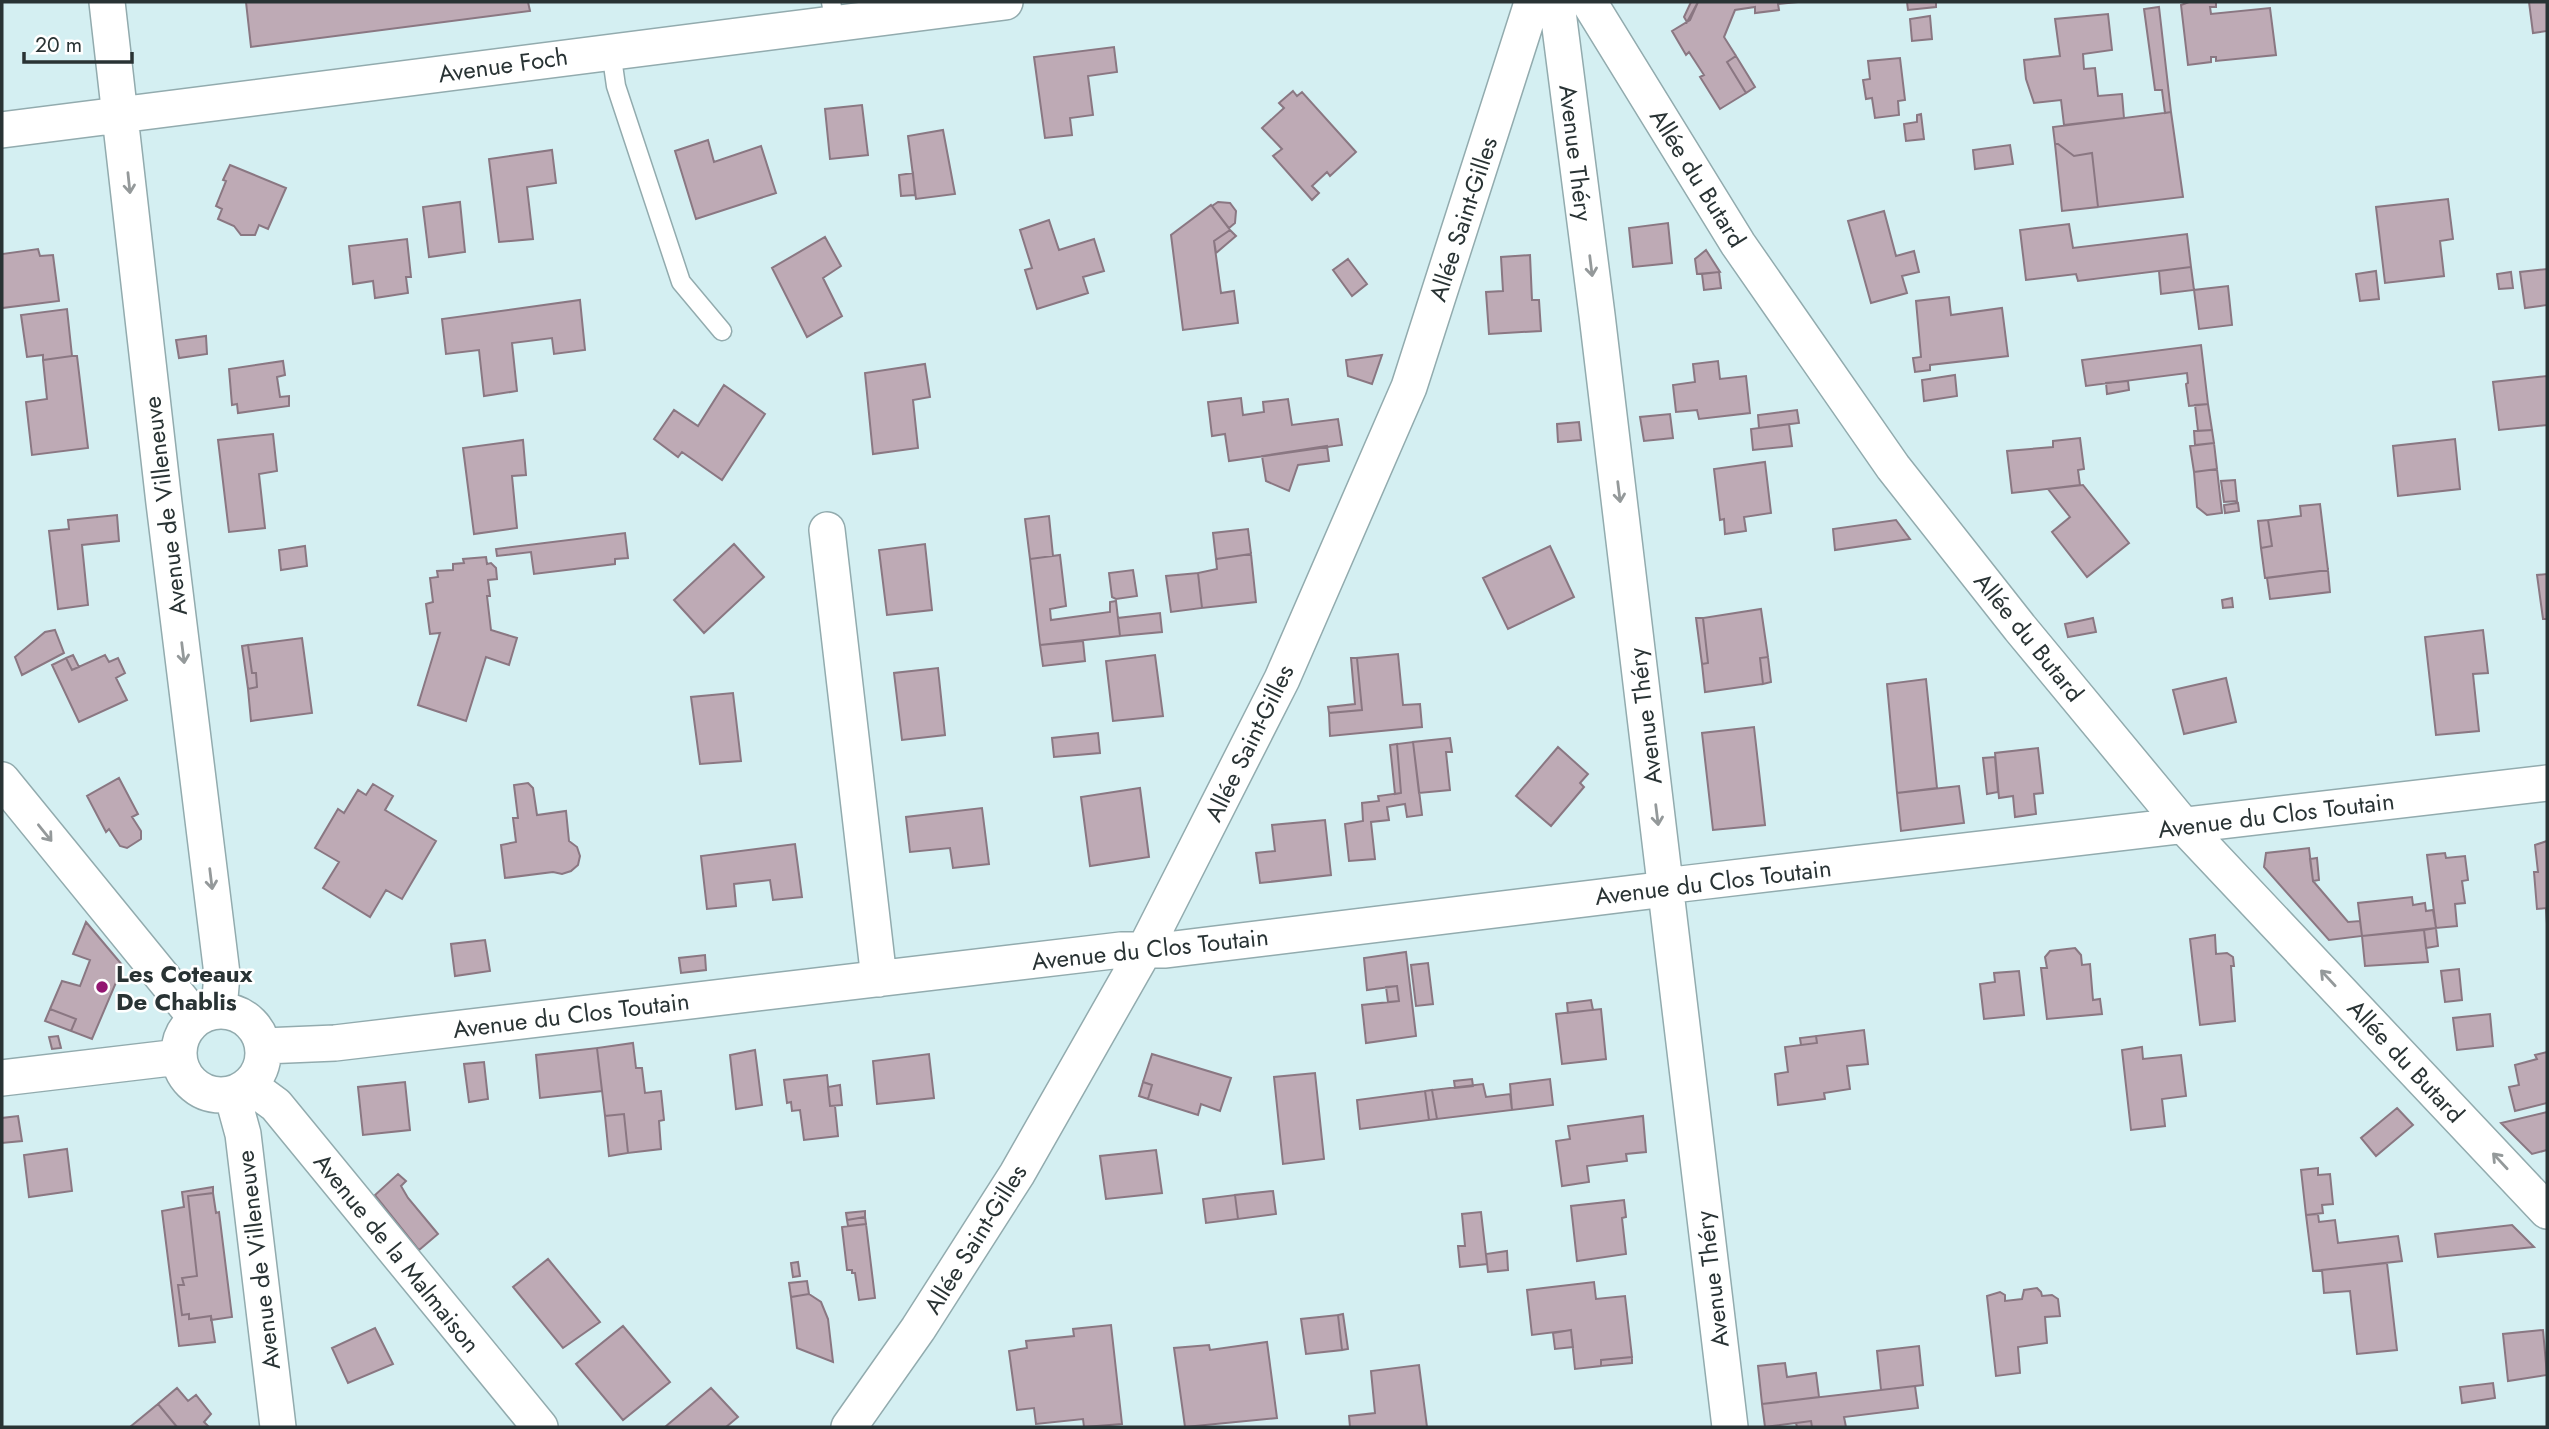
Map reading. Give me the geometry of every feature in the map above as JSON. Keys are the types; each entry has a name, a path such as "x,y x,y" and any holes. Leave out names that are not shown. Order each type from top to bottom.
{"street":[{"name":"Avenue de Villeneuve","path":"107,2 164,503 222,974 208,1014"},
{"name":"Avenue Foch","path":"2,130 611,51 833,12 1005,2"},
{"name":"Allée du Butard","path":"1556,2 1738,244 1893,467 2020,628 2183,825 2547,1211"},
{"name":"Avenue Théry","path":"1556,2 1597,315 1730,1427"},
{"name":"Allée Saint-Gilles","path":"849,1427 923,1320 1017,1174 1145,949 1282,679 1409,387 1556,2"},
{"path":"827,530 879,979"},
{"path":"2,780 208,1014"},
{"name":"Avenue du Clos Toutain","path":"264,1046 335,1043 1145,949 1180,949 1666,887 2547,783"},
{"path":"235,1012 248,1019 259,1032 264,1046 262,1065 241,1089 223,1095 199,1088 183,1072 179,1057 180,1043 186,1030 208,1014 235,1012"},
{"path":"2,1079 179,1057"},
{"name":"Avenue de Villeneuve","path":"241,1089 243,1134 278,1427"},
{"name":"Avenue de la Malmaison","path":"241,1089 276,1105 540,1427"}],"lane":[{"path":"611,51 615,86 681,282 722,331"}],"building":[{"path":"246,2 528,2 530,11 251,47"},
{"path":"1691,2 1698,2 1687,22 1684,17"},
{"path":"1698,2 1798,2 1778,4 1779,10 1755,13 1755,7 1735,10 1724,37 1736,56 1727,62 1746,93 1720,109 1700,77 1704,75 1689,52 1686,55 1672,31 1690,20"},
{"path":"1907,2 1936,2 1936,7 1908,10"},
{"path":"2189,2 2216,2 2216,7 2210,7 2211,14 2270,8 2276,55 2216,61 2216,57 2211,57 2211,62 2188,65 2181,5"},
{"path":"2529,2 2547,2 2547,31 2533,33"},
{"path":"2159,7 2171,112 2165,113 2162,90 2155,90 2144,9"},
{"path":"2108,14 2112,50 2083,54 2084,69 2095,68 2098,96 2122,94 2124,118 2064,125 2061,100 2034,103 2026,79 2024,60 2060,56 2055,19"},
{"path":"1930,16 1932,39 1912,41 1910,19"},
{"path":"1114,47 1117,72 1088,76 1093,115 1070,118 1072,135 1045,138 1034,57"},
{"path":"1736,56 1755,87 1746,93 1727,62"},
{"path":"1900,58 1905,100 1898,101 1899,115 1875,118 1872,98 1866,99 1863,80 1870,79 1868,61"},
{"path":"1293,91 1297,96 1302,92 1356,152 1330,176 1327,172 1312,186 1319,193 1312,200 1273,156 1282,149 1262,128 1284,108 1279,103"},
{"path":"862,105 868,155 830,159 825,109"},
{"path":"2171,112 2183,197 2098,207 2092,153 2074,156 2055,144 2053,127"},
{"path":"1921,114 1924,139 1906,141 1904,124 1917,122 1917,115"},
{"path":"943,130 955,194 916,199 908,136"},
{"path":"708,140 714,162 761,146 776,193 696,219 675,151"},
{"path":"2055,144 2074,156 2092,153 2098,207 2062,211"},
{"path":"2010,145 2013,164 1975,169 1973,150"},
{"path":"552,150 556,183 527,187 533,239 499,242 489,159"},
{"path":"230,165 286,188 268,229 259,225 255,235 241,235 234,226 218,219 222,209 216,206"},
{"path":"913,173 915,195 901,196 899,175"},
{"path":"2448,199 2453,239 2440,241 2444,276 2385,283 2376,207"},
{"path":"460,202 465,252 429,257 423,207"},
{"path":"1218,202 1230,203 1236,211 1235,223 1229,228 1212,206"},
{"path":"1211,205 1230,230 1214,241 1221,293 1234,291 1238,323 1183,330 1171,235"},
{"path":"1884,211 1896,256 1914,251 1919,272 1902,276 1907,293 1871,303 1848,221"},
{"path":"1049,220 1059,250 1094,239 1104,271 1083,277 1088,293 1037,309 1025,270 1032,268 1020,230"},
{"path":"1668,223 1672,263 1633,267 1629,228"},
{"path":"2069,224 2073,248 2187,234 2191,267 2078,281 2076,274 2026,280 2020,230"},
{"path":"1230,230 1236,236 1216,253 1214,241"},
{"path":"825,237 841,266 823,278 842,316 807,337 772,268"},
{"path":"407,239 411,277 406,277 408,293 375,298 373,281 353,284 349,246"},
{"path":"38,249 40,256 53,255 59,301 2,308 2,254"},
{"path":"1706,250 1720,272 1697,274 1695,259"},
{"path":"1530,255 1532,300 1539,300 1541,331 1489,334 1486,292 1503,291 1501,257"},
{"path":"1348,259 1367,284 1352,296 1333,270"},
{"path":"2191,267 2194,290 2161,294 2159,271"},
{"path":"2547,269 2547,305 2525,308 2520,272"},
{"path":"2376,271 2379,299 2360,301 2356,274"},
{"path":"1719,272 1721,288 1704,290 1702,274"},
{"path":"2511,272 2513,288 2499,289 2497,274"},
{"path":"2228,286 2232,325 2199,329 2194,290"},
{"path":"1949,297 1951,315 2002,308 2008,356 1930,365 1930,370 1915,372 1913,358 1921,357 1916,301"},
{"path":"580,300 585,350 554,354 552,338 512,343 517,391 484,396 479,350 446,354 442,319"},
{"path":"67,309 72,356 43,360 43,355 27,357 21,315"},
{"path":"206,336 207,354 179,358 176,340"},
{"path":"2201,345 2208,404 2189,406 2187,373 2086,386 2082,360"},
{"path":"1382,355 1372,384 1348,376 1346,360"},
{"path":"77,356 88,448 32,455 26,402 47,399 43,360"},
{"path":"283,361 285,375 277,377 280,397 289,396 289,406 238,413 237,404 232,405 229,369"},
{"path":"1718,361 1720,379 1746,376 1750,413 1699,419 1697,410 1676,412 1673,385 1695,382 1693,364"},
{"path":"925,364 930,397 913,400 918,448 873,454 865,373"},
{"path":"1955,375 1957,396 1924,401 1922,380"},
{"path":"2547,376 2547,425 2499,430 2493,382"},
{"path":"2128,381 2129,390 2107,394 2106,383"},
{"path":"724,385 765,414 722,480 682,452 678,457 654,439 674,410 698,426"},
{"path":"1241,398 1243,415 1264,412 1263,402 1288,399 1292,425 1338,419 1342,445 1229,461 1225,434 1212,436 1208,402"},
{"path":"2208,404 2212,430 2198,431 2195,405"},
{"path":"1797,410 1799,423 1759,428 1758,415"},
{"path":"1670,414 1673,438 1644,441 1640,417"},
{"path":"1579,422 1581,440 1558,442 1557,424"},
{"path":"1789,424 1792,446 1753,450 1751,429"},
{"path":"2212,430 2214,443 2195,445 2194,431"},
{"path":"273,434 277,471 259,474 265,528 229,532 218,440"},
{"path":"2080,438 2084,469 2078,470 2080,485 2012,493 2007,451 2053,447 2053,441"},
{"path":"2455,439 2460,489 2398,496 2393,446"},
{"path":"523,440 526,475 512,476 517,528 474,534 463,448"},
{"path":"2214,443 2217,469 2194,472 2190,446"},
{"path":"1327,446 1329,461 1298,465 1289,491 1266,481 1262,456"},
{"path":"1765,462 1771,513 1744,517 1746,531 1725,534 1724,519 1720,520 1714,469"},
{"path":"2217,469 2222,513 2207,515 2197,507 2194,472"},
{"path":"2235,480 2237,501 2224,502 2221,481"},
{"path":"2083,485 2129,543 2087,577 2052,532 2070,517 2048,489"},
{"path":"2238,503 2239,511 2225,513 2224,505"},
{"path":"2320,504 2328,570 2265,578 2261,548 2272,546 2268,520 2301,516 2300,506"},
{"path":"117,515 119,541 82,545 88,605 58,609 49,531 69,529 68,520"},
{"path":"1049,516 1053,556 1030,559 1025,519"},
{"path":"1896,520 1910,539 1835,550 1833,529"},
{"path":"2268,520 2272,546 2261,548 2258,521"},
{"path":"1248,529 1251,554 1216,559 1213,533"},
{"path":"625,533 628,558 615,559 615,564 534,574 531,552 497,556 496,549"},
{"path":"734,544 764,577 704,633 674,600"},
{"path":"925,544 932,610 887,615 879,550"},
{"path":"305,546 307,566 281,570 279,550"},
{"path":"1550,546 1574,597 1508,629 1483,578"},
{"path":"1251,554 1256,602 1202,608 1198,573 1217,569 1216,559"},
{"path":"1060,555 1066,606 1050,609 1051,620 1110,612 1110,602 1116,601 1120,636 1040,645 1030,559"},
{"path":"486,557 487,564 491,563 496,568 497,579 488,580 491,630 517,638 509,665 486,657 466,721 418,705 440,633 430,634 426,604 433,602 430,578 438,577 437,571 453,570 453,564 464,563 463,559"},
{"path":"1133,570 1137,596 1116,599 1112,597 1109,573"},
{"path":"2328,570 2330,592 2270,599 2267,578"},
{"path":"1198,573 1202,608 1171,612 1166,576"},
{"path":"2547,574 2547,619 2543,619 2537,575"},
{"path":"2232,598 2233,607 2223,608 2222,600"},
{"path":"1761,609 1768,657 1760,658 1763,684 1705,692 1702,664 1708,663 1703,618"},
{"path":"1160,613 1162,632 1120,636 1118,618"},
{"path":"1696,618 1703,618 1708,663 1702,664"},
{"path":"2093,618 2096,632 2068,637 2065,624"},
{"path":"55,630 64,653 22,675 15,657 45,632"},
{"path":"2483,630 2488,673 2473,674 2479,731 2436,735 2425,637"},
{"path":"302,638 312,713 251,721 248,689 257,687 248,645"},
{"path":"1083,641 1085,661 1043,666 1040,645"},
{"path":"248,645 257,687 248,689 242,646"},
{"path":"1398,654 1403,705 1420,704 1422,727 1330,736 1329,713 1362,710 1357,658"},
{"path":"73,655 79,667 72,670 66,658"},
{"path":"105,655 109,662 118,658 125,673 116,678 127,700 79,722 52,665 66,658 72,670"},
{"path":"1155,655 1163,716 1113,721 1106,661"},
{"path":"1768,657 1771,682 1763,684 1760,658"},
{"path":"1351,658 1357,658 1362,710 1329,713 1328,707 1355,704"},
{"path":"938,668 945,735 902,740 894,673"},
{"path":"2226,678 2236,722 2184,734 2173,690"},
{"path":"1926,679 1937,788 1897,793 1887,684"},
{"path":"733,693 741,761 700,764 691,697"},
{"path":"1754,727 1765,825 1713,830 1702,733"},
{"path":"1098,733 1100,753 1054,757 1052,738"},
{"path":"1450,738 1452,752 1446,752 1450,790 1419,793 1413,742"},
{"path":"1413,742 1422,815 1407,817 1405,804 1387,807 1389,820 1371,822 1375,859 1349,861 1345,824 1363,821 1362,803 1379,801 1378,796 1401,793 1397,744"},
{"path":"1397,744 1401,793 1395,794 1390,745"},
{"path":"1558,747 1588,774 1580,783 1584,787 1551,826 1516,796"},
{"path":"2038,748 2043,793 2034,794 2036,814 2015,817 2013,796 1999,798 1995,753"},
{"path":"1995,757 1998,792 1987,794 1983,758"},
{"path":"119,778 138,814 132,817 141,831 141,839 127,848 120,846 109,829 106,832 87,796"},
{"path":"528,783 533,788 537,815 566,811 569,841 577,847 580,856 578,865 571,871 505,878 501,845 516,842 513,818 518,818 514,785"},
{"path":"373,784 393,796 385,810 436,841 402,899 386,890 370,917 323,888 339,862 315,848 338,809 344,813 358,790 366,795"},
{"path":"1959,786 1964,823 1901,831 1897,793"},
{"path":"1140,788 1149,857 1090,866 1081,797"},
{"path":"982,808 989,864 953,868 950,848 910,852 906,817"},
{"path":"1325,820 1331,875 1260,883 1256,853 1275,851 1272,825"},
{"path":"2547,841 2547,924 2546,908 2537,909 2534,872 2538,872 2535,845"},
{"path":"795,844 802,897 773,900 770,880 734,884 736,906 707,909 701,856"},
{"path":"2309,848 2313,881 2348,922 2360,921 2362,936 2329,940 2264,867 2266,853"},
{"path":"2445,853 2446,858 2465,856 2468,880 2462,881 2465,903 2455,904 2457,926 2436,928 2427,855"},
{"path":"2317,858 2319,880 2313,881 2310,859"},
{"path":"2412,897 2413,905 2425,903 2426,911 2433,910 2436,928 2362,936 2358,903"},
{"path":"86,922 123,966 92,1039 71,1031 76,1019 50,1009 62,981 80,986 90,960 73,954"},
{"path":"2436,928 2438,946 2426,948 2424,930"},
{"path":"2424,930 2428,962 2365,966 2362,936"},
{"path":"2215,935 2216,954 2227,953 2233,957 2234,966 2231,966 2235,1021 2200,1025 2190,939"},
{"path":"485,940 490,971 455,976 451,944"},
{"path":"2075,948 2081,955 2082,965 2090,964 2093,1000 2100,999 2102,1014 2047,1019 2041,968 2047,968 2045,957 2050,951"},
{"path":"1406,952 1416,1036 1366,1043 1362,1005 1399,1001 1397,986 1367,990 1364,958"},
{"path":"705,955 706,970 681,973 679,958"},
{"path":"1428,963 1433,1004 1416,1006 1411,965"},
{"path":"2459,969 2462,1000 2445,1002 2441,971"},
{"path":"2019,971 2024,1015 1984,1019 1980,984 1995,982 1994,973"},
{"path":"1397,986 1399,1001 1388,1002 1386,987"},
{"path":"1591,1000 1593,1010 1568,1013 1567,1003"},
{"path":"50,1009 76,1019 71,1031 45,1021"},
{"path":"1601,1009 1606,1059 1562,1064 1556,1014"},
{"path":"2490,1014 2493,1046 2457,1050 2453,1018"},
{"path":"1864,1030 1868,1064 1847,1066 1850,1089 1824,1093 1825,1099 1778,1105 1775,1074 1788,1072 1785,1047 1817,1043 1816,1036"},
{"path":"58,1036 61,1048 52,1049 49,1037"},
{"path":"1816,1036 1817,1043 1801,1045 1800,1038"},
{"path":"633,1043 636,1068 642,1068 645,1093 661,1091 664,1120 659,1121 661,1149 628,1153 624,1114 605,1116 597,1048"},
{"path":"2142,1047 2143,1059 2181,1055 2186,1096 2162,1099 2165,1126 2131,1130 2122,1050"},
{"path":"597,1048 602,1091 540,1098 536,1055"},
{"path":"755,1050 762,1105 736,1109 730,1055"},
{"path":"2547,1052 2547,1103 2515,1111 2509,1087 2519,1085 2515,1065 2537,1059 2535,1055"},
{"path":"929,1054 934,1098 877,1104 873,1061"},
{"path":"1152,1054 1231,1078 1220,1111 1201,1104 1198,1115 1148,1099 1152,1085 1143,1082"},
{"path":"484,1062 488,1099 469,1102 464,1064"},
{"path":"1315,1073 1324,1159 1283,1164 1274,1077"},
{"path":"827,1075 830,1106 835,1106 838,1136 804,1140 800,1110 792,1111 791,1102 787,1103 784,1080"},
{"path":"1472,1079 1473,1086 1455,1088 1454,1081"},
{"path":"1550,1079 1553,1105 1512,1110 1510,1084"},
{"path":"405,1082 410,1130 363,1135 358,1087"},
{"path":"1143,1082 1152,1085 1148,1099 1139,1096"},
{"path":"1483,1084 1486,1097 1510,1094 1512,1110 1437,1119 1432,1090"},
{"path":"840,1085 842,1105 830,1106 828,1087"},
{"path":"1432,1090 1437,1119 1429,1120 1425,1091"},
{"path":"1425,1091 1429,1120 1360,1129 1357,1100"},
{"path":"2397,1108 2413,1125 2376,1156 2361,1138"},
{"path":"2547,1112 2547,1150 2532,1154 2501,1123"},
{"path":"624,1114 628,1153 609,1156 605,1116"},
{"path":"18,1116 22,1141 2,1143 2,1118"},
{"path":"1643,1116 1646,1152 1626,1154 1627,1161 1587,1166 1589,1182 1562,1186 1556,1141 1570,1139 1568,1126"},
{"path":"67,1149 72,1191 29,1197 24,1155"},
{"path":"1156,1150 1162,1193 1106,1199 1100,1156"},
{"path":"2318,1168 2318,1175 2330,1174 2333,1204 2322,1205 2323,1213 2306,1215 2301,1170"},
{"path":"398,1174 406,1181 401,1186 408,1198 438,1234 419,1250 375,1195"},
{"path":"213,1187 213,1193 188,1196 197,1276 182,1278 184,1285 178,1285 182,1315 189,1314 189,1319 211,1316 215,1342 179,1346 162,1211 184,1207 182,1192"},
{"path":"1273,1191 1276,1214 1238,1219 1235,1195"},
{"path":"213,1193 216,1213 219,1212 232,1317 189,1319 189,1314 182,1315 178,1285 184,1285 182,1278 197,1276 188,1196"},
{"path":"1235,1195 1238,1219 1206,1223 1203,1199"},
{"path":"1624,1200 1626,1217 1622,1218 1626,1254 1577,1261 1571,1206"},
{"path":"865,1211 865,1217 847,1220 846,1213"},
{"path":"1481,1212 1487,1264 1460,1267 1458,1246 1465,1246 1462,1214"},
{"path":"2318,1214 2319,1222 2335,1220 2338,1243 2398,1236 2402,1261 2313,1271 2306,1215"},
{"path":"865,1217 866,1224 848,1226 847,1220"},
{"path":"866,1224 875,1298 859,1300 855,1273 847,1270 842,1227"},
{"path":"2512,1225 2534,1247 2438,1257 2435,1234"},
{"path":"1507,1251 1508,1270 1488,1272 1486,1254"},
{"path":"548,1259 600,1322 563,1348 513,1287"},
{"path":"798,1262 800,1276 793,1277 791,1263"},
{"path":"2387,1263 2397,1350 2357,1354 2350,1291 2324,1293 2322,1270"},
{"path":"807,1281 809,1294 791,1297 789,1283"},
{"path":"1594,1282 1596,1299 1625,1296 1632,1357 1601,1360 1601,1366 1575,1369 1571,1330 1532,1335 1527,1290"},
{"path":"2037,1288 2042,1296 2052,1295 2058,1299 2060,1316 2045,1317 2047,1343 2018,1347 2020,1373 1996,1376 1987,1296 2000,1292 2005,1295 2005,1301 2022,1299 2024,1290"},
{"path":"809,1294 821,1302 828,1319 833,1362 797,1348 791,1297"},
{"path":"1343,1314 1348,1349 1342,1350 1338,1315"},
{"path":"1338,1315 1342,1350 1306,1354 1301,1319"},
{"path":"1111,1325 1122,1424 1084,1427 1083,1419 1036,1424 1034,1408 1017,1410 1009,1351 1027,1348 1026,1341 1074,1336 1073,1329"},
{"path":"623,1326 670,1382 623,1420 576,1364"},
{"path":"375,1328 393,1364 348,1383 332,1348"},
{"path":"1571,1330 1573,1347 1555,1349 1553,1333"},
{"path":"2543,1330 2547,1375 2508,1381 2503,1334"},
{"path":"1267,1342 1277,1418 1185,1427 1174,1348 1209,1345 1210,1350"},
{"path":"1919,1346 1923,1385 1881,1390 1877,1351"},
{"path":"1632,1357 1632,1363 1601,1366 1601,1360"},
{"path":"1785,1363 1787,1377 1816,1373 1819,1397 1762,1404 1758,1366"},
{"path":"1419,1365 1427,1427 1350,1427 1349,1416 1375,1413 1371,1371"},
{"path":"2493,1383 2495,1398 2462,1403 2460,1387"},
{"path":"1915,1386 1918,1408 1844,1417 1846,1427 1812,1427 1811,1421 1765,1427 1762,1404"},
{"path":"177,1388 188,1401 196,1395 211,1414 204,1422 209,1427 177,1427 158,1404"},
{"path":"711,1388 738,1417 726,1427 665,1427"},
{"path":"158,1404 177,1427 130,1427"},
{"path":"1811,1421 1812,1427 1797,1427 1796,1423"}],"place":[{"name":"Les Coteaux De Chablis","path":"102,987"}]}
